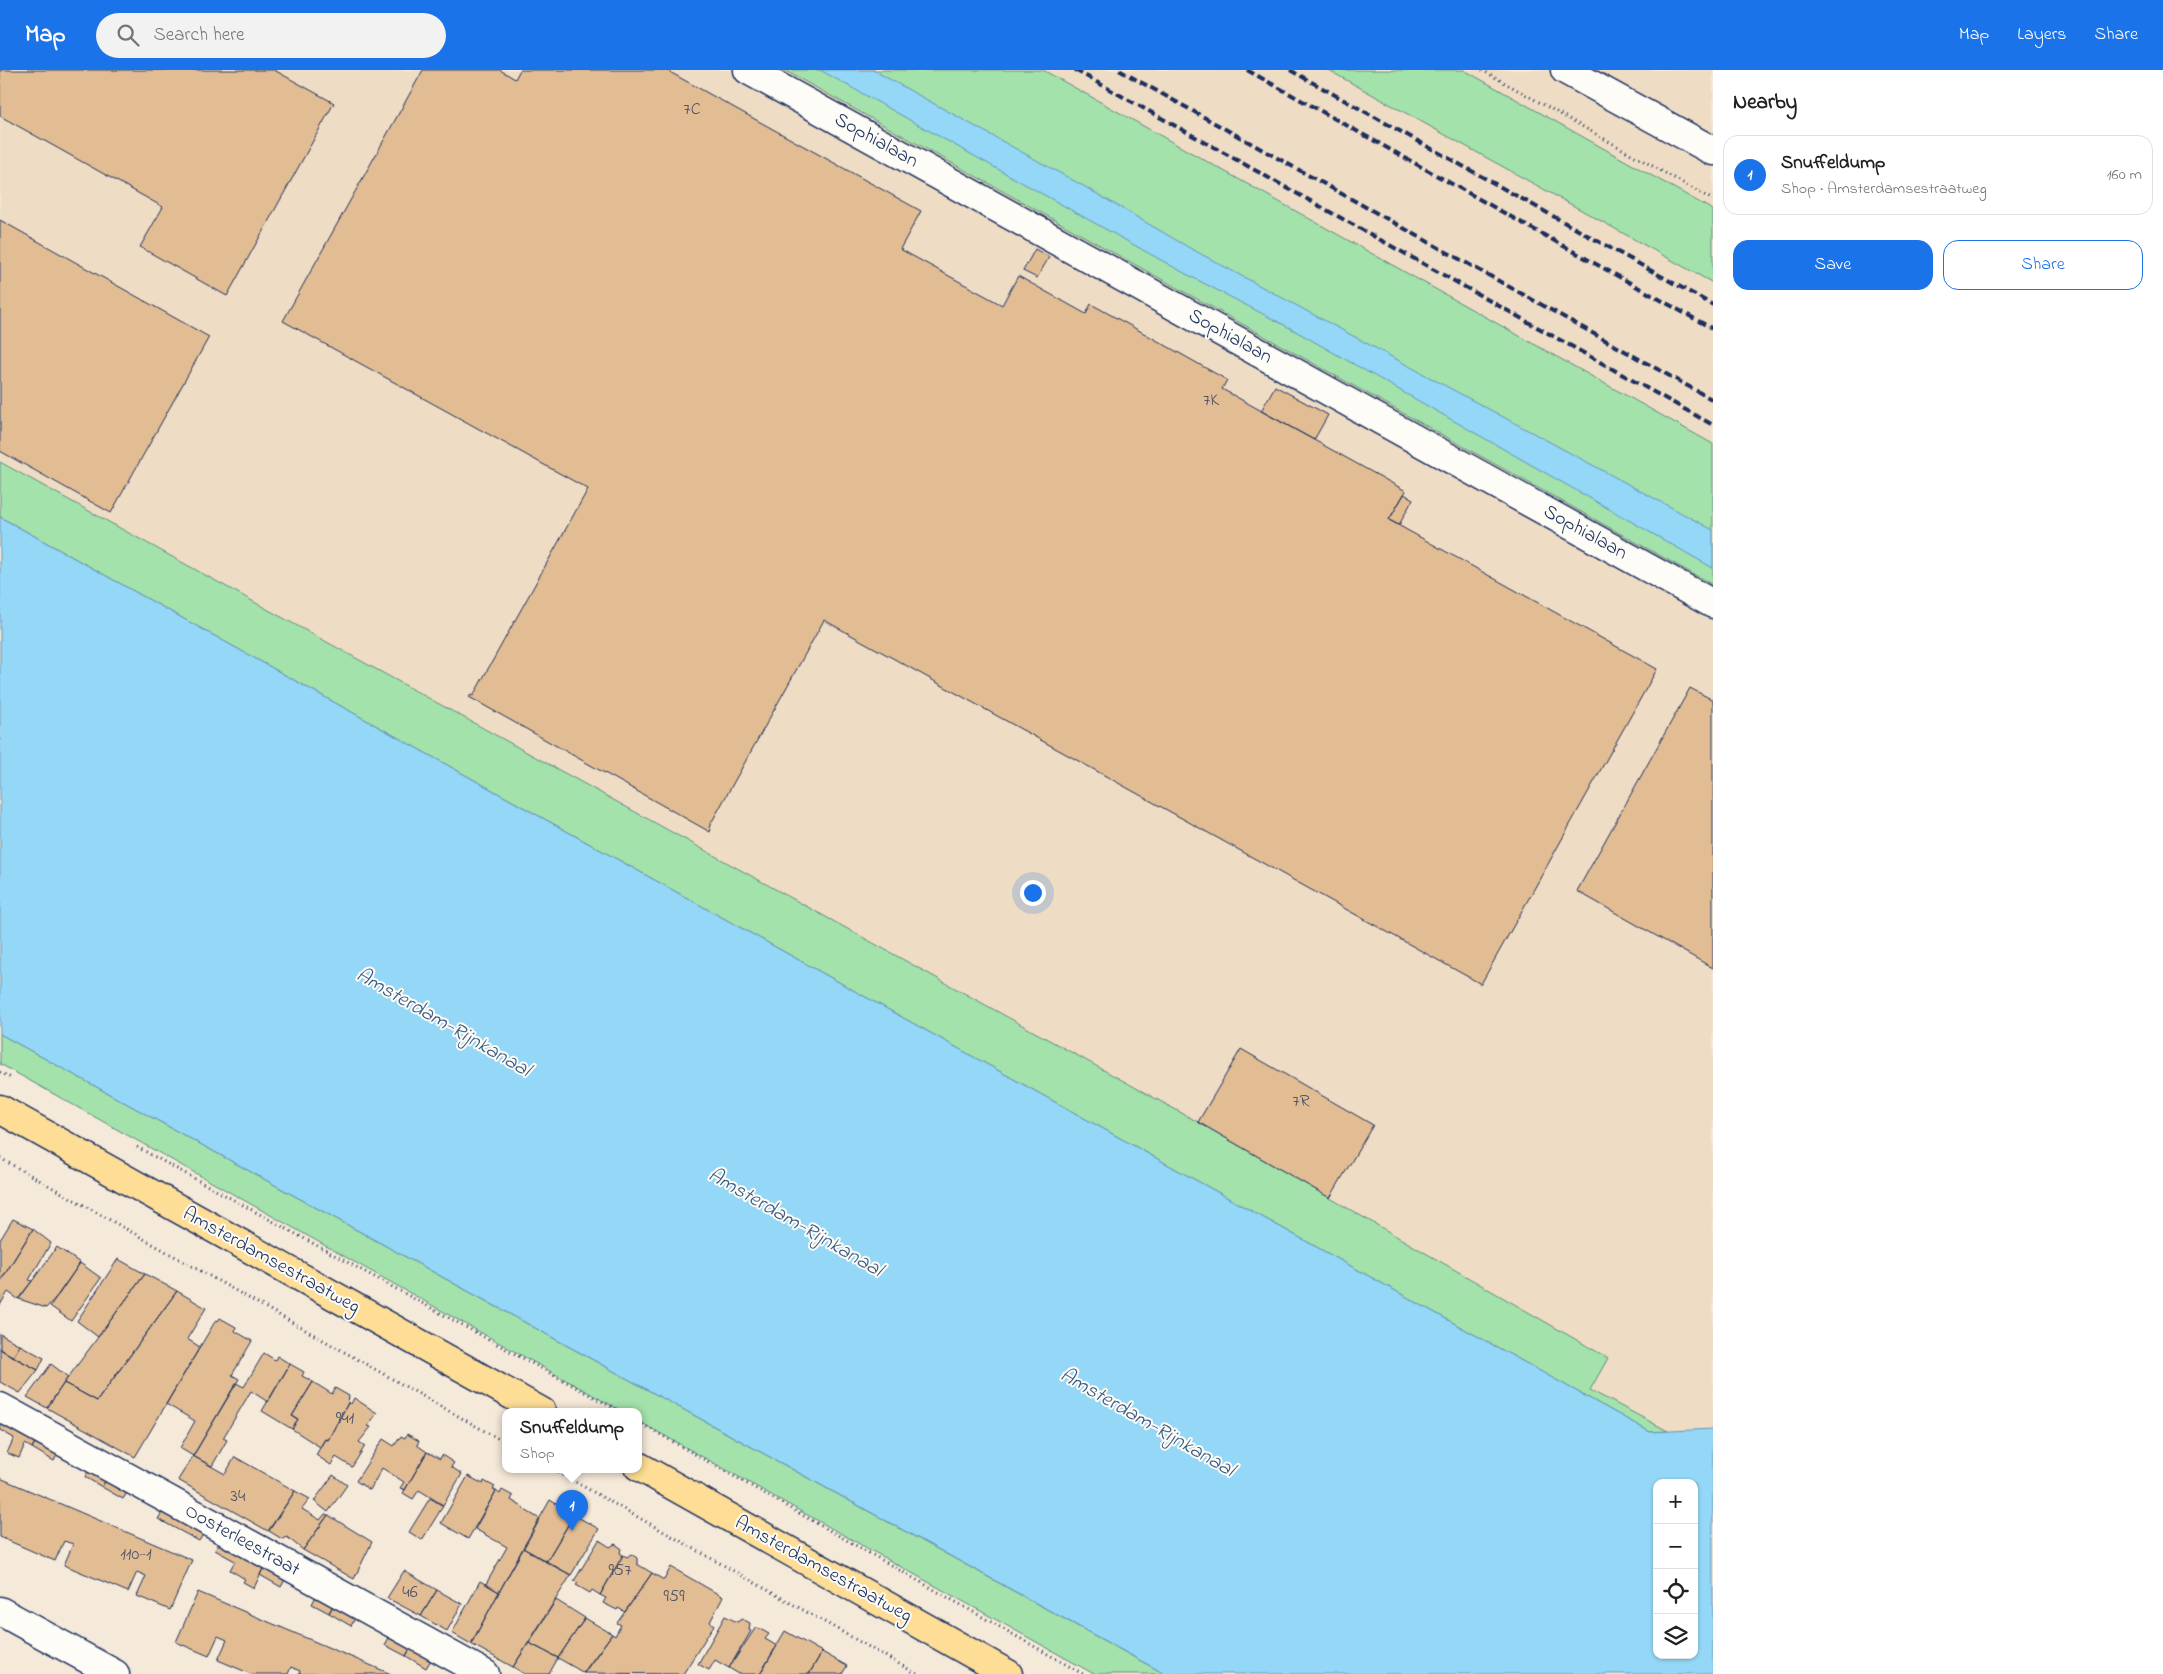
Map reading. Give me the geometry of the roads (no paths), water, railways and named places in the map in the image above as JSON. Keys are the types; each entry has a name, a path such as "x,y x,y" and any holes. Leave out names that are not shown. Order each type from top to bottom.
{"main road":[{"name":"Amsterdamsestraatweg","path":"0,1109 535,1408"},
{"name":"Amsterdamsestraatweg","path":"642,1468 1008,1674"}],"street":[{"name":"Sophialaan","path":"748,70 1713,604"},
{"path":"1565,70 1713,151"},
{"name":"Oosterleestraat","path":"0,1407 485,1674"},
{"path":"3,1621 115,1674"}],"water":[{"path":"820,70 873,70 1087,188 1188,247 1713,530 1713,568 1290,328 1186,274"},
{"name":"Amsterdam-Rijnkanaal","path":"0,517 1650,1432 1713,1429 1713,1674 1165,1674 0,1034"}],"railway":[{"path":"1075,70 1713,425"},
{"path":"1119,70 1713,400"},
{"path":"1247,70 1713,329"},
{"path":"1290,70 1713,305"}],"place":[{"name":"Snuffeldump","path":"572,1531"}]}
